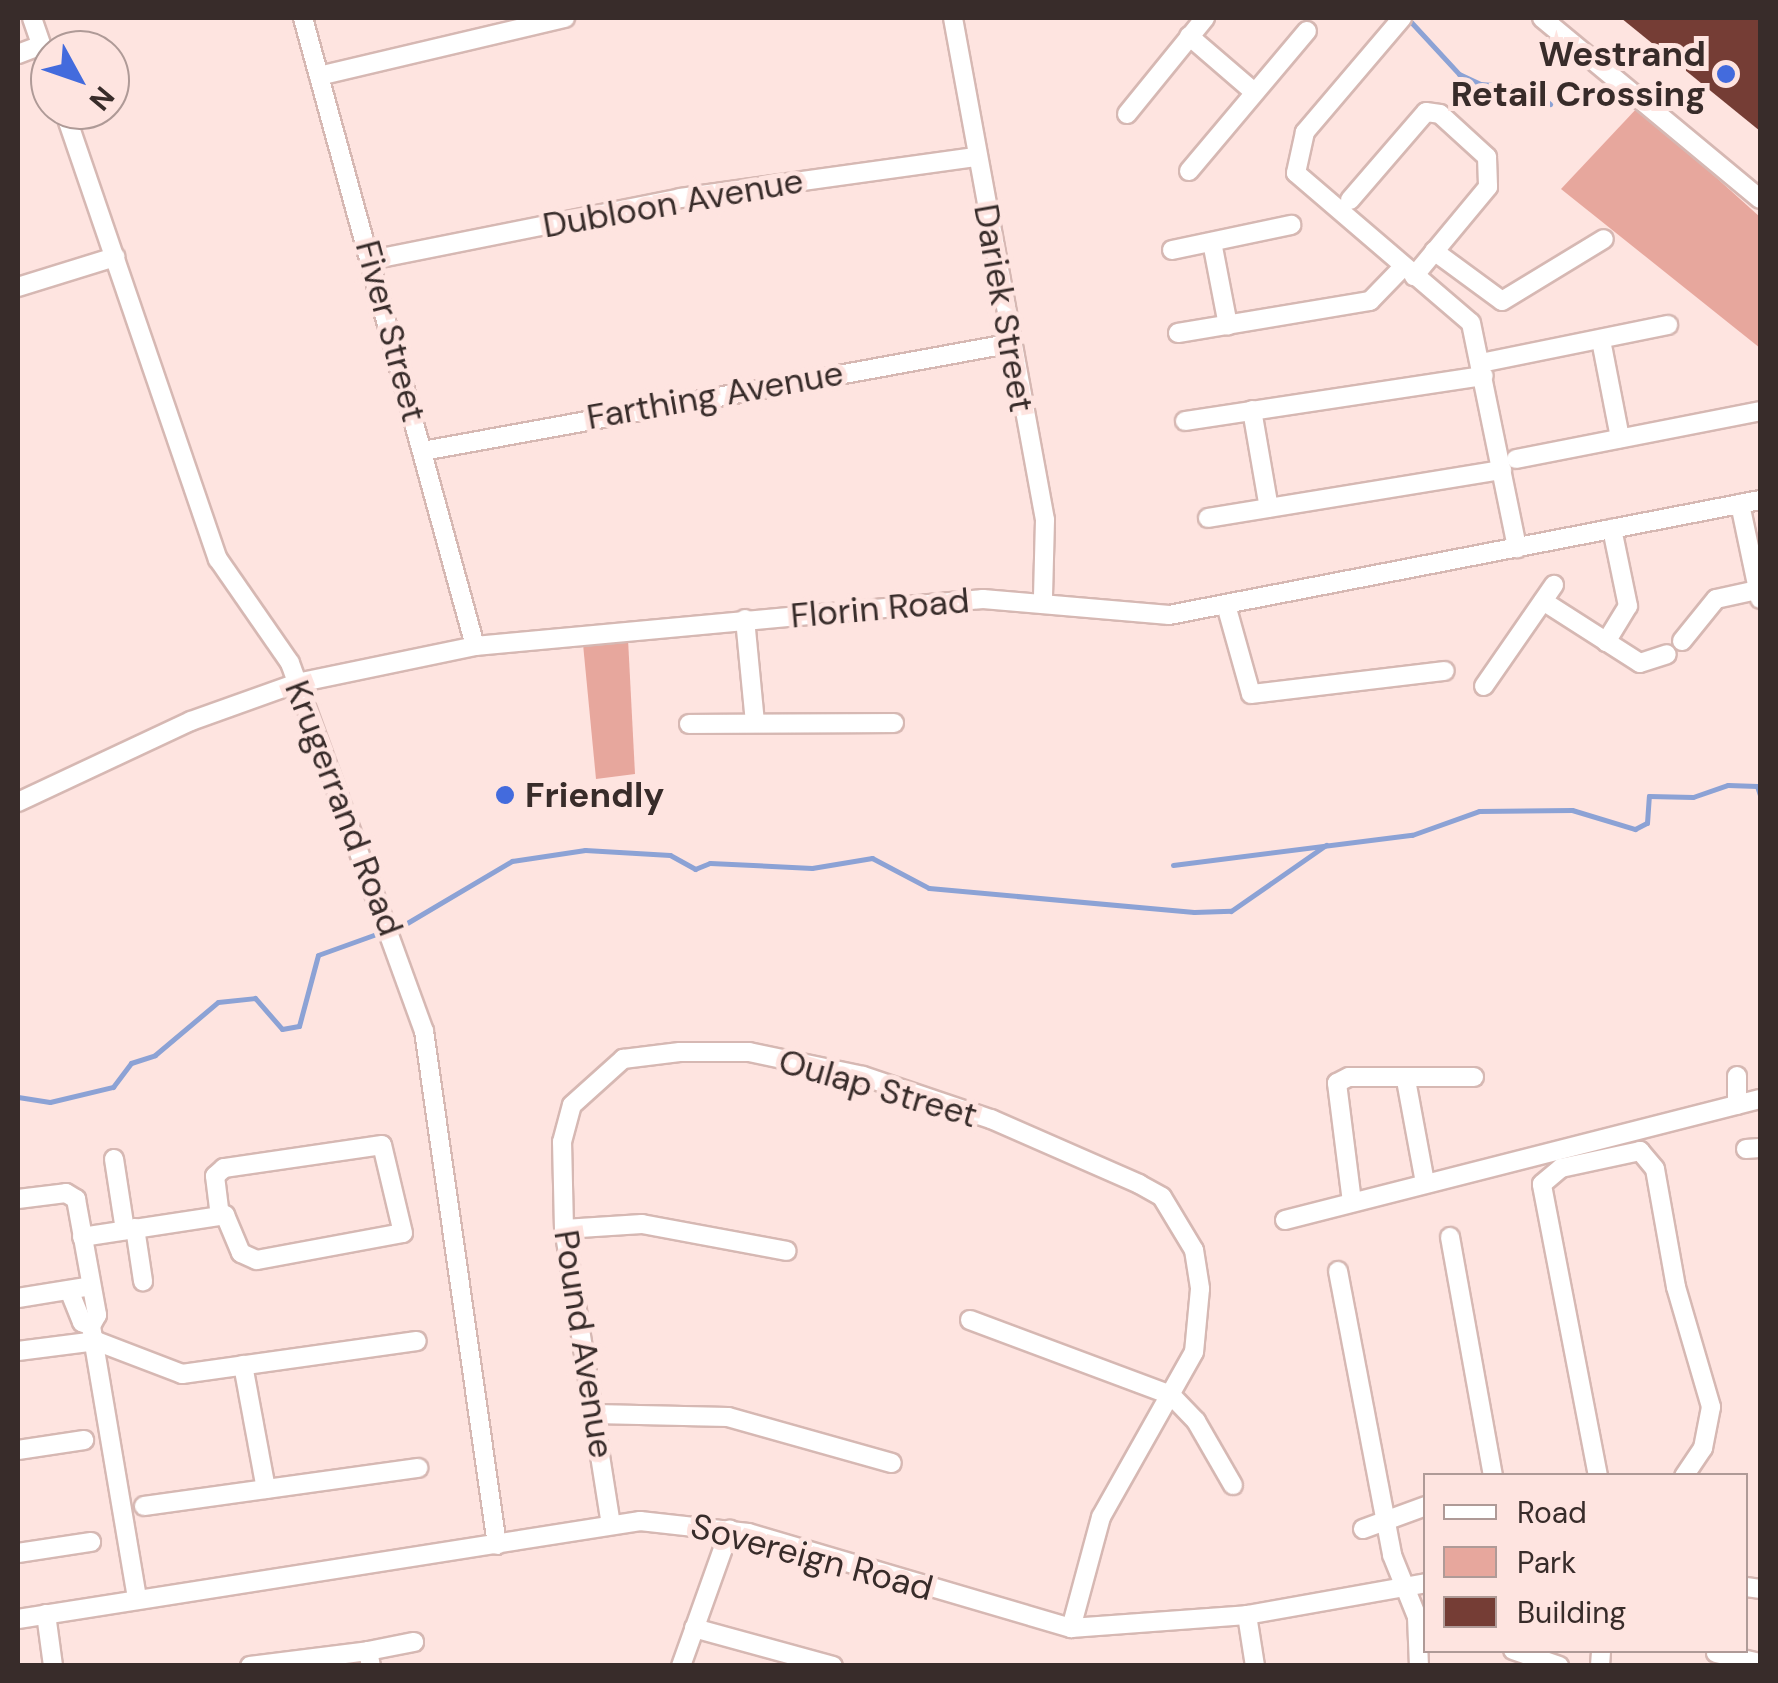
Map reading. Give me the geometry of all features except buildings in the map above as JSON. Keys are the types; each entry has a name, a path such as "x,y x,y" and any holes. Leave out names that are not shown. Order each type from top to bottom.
{"street":[{"name":"Fiver Street","path":"302,18 372,260 475,646"},
{"path":"320,76 565,18"},
{"name":"Dariek Street","path":"953,18 1008,344 1044,520 1043,599"},
{"path":"1128,114 1206,18"},
{"path":"1402,18 1296,150 1296,173 1308,190 1471,323 1509,465 1518,548"},
{"path":"1542,18 1760,199"},
{"path":"1189,171 1307,31"},
{"path":"1189,36 1254,92"},
{"path":"1178,333 1370,301 1434,251 1492,174 1486,157 1440,114 1422,115 1350,200"},
{"name":"Krugerrand Road","path":"71,130 223,572 297,684 424,1030 498,1546"},
{"name":"Dubloon Avenue","path":"372,260 680,198 977,157"},
{"path":"1172,250 1292,225"},
{"path":"1434,251 1502,301 1604,239"},
{"path":"1212,242 1228,325"},
{"path":"18,287 114,258"},
{"path":"1185,421 1482,370 1668,325"},
{"path":"1600,340 1620,438"},
{"name":"Farthing Avenue","path":"423,450 1008,344"},
{"path":"1252,410 1269,508"},
{"path":"1208,518 1509,465 1620,438 1760,411"},
{"name":"Florin Road","path":"18,802 191,721 297,684 475,646 745,620 1043,599 1151,615 1226,605 1760,500"},
{"path":"1682,641 1716,598 1759,594 1740,504"},
{"path":"1606,642 1628,606 1612,530"},
{"path":"1484,686 1548,593 1606,642 1643,664 1667,654"},
{"path":"1226,605 1251,694 1445,671"},
{"path":"745,620 756,724"},
{"path":"689,724 894,723"},
{"name":"Oulap Street","path":"572,1105 624,1059 749,1052 863,1076 991,1119 1138,1184 1176,1216 1194,1250 1200,1329 1170,1395"},
{"path":"1738,1076 1738,1105"},
{"path":"1352,1202 1338,1084 1474,1077"},
{"path":"1406,1080 1425,1184"},
{"path":"1285,1220 1760,1099"},
{"name":"Pound Avenue","path":"572,1105 562,1142 564,1228 573,1316 596,1414 611,1525"},
{"path":"82,1236 220,1214 234,1225 241,1254 257,1260 403,1233 382,1146 224,1168 216,1176 220,1214"},
{"path":"1597,1473 1542,1184 1561,1168 1640,1150 1655,1169 1676,1287 1711,1407 1710,1427 1690,1473"},
{"path":"114,1159 143,1281"},
{"path":"18,1199 72,1194 91,1286 94,1333 137,1599"},
{"path":"564,1228 642,1224 788,1251"},
{"path":"1450,1237 1492,1473"},
{"path":"1338,1271 1387,1524 1406,1587 1420,1666"},
{"path":"18,1298 91,1286"},
{"path":"69,1290 82,1322 94,1333 171,1374 417,1341"},
{"path":"970,1320 1170,1395 1196,1421 1233,1486"},
{"path":"18,1351 94,1333"},
{"path":"243,1365 266,1489"},
{"path":"1071,1628 1101,1516 1170,1395"},
{"path":"596,1414 714,1414 892,1463"},
{"path":"18,1450 84,1440"},
{"path":"144,1506 418,1468"},
{"path":"1363,1529 1387,1524 1423,1507"},
{"name":"Sovereign Road","path":"18,1618 498,1546 611,1525 672,1520 730,1529 1071,1628 1246,1615 1423,1584"},
{"path":"681,1666 730,1529"},
{"path":"18,1553 90,1542"},
{"path":"46,1614 53,1666"},
{"path":"1246,1615 1255,1666"},
{"path":"694,1628 833,1666"},
{"path":"250,1666 370,1658 414,1642"},
{"path":"1521,1653 1553,1665"},
{"path":"1716,1656 1760,1663"}],"green space":[{"path":"1638,107 1760,217 1760,348 1561,189"},
{"path":"628,639 635,774 596,779 583,644"}],"waterway":[{"path":"1411,22 1459,74 1480,84 1531,88 1550,104"},
{"path":"1173,865 1412,835 1479,811 1572,810 1635,829 1647,823 1649,796 1693,797 1728,785 1757,786 1760,795"},
{"path":"402,926 512,861 585,850 670,855 695,869 710,863 812,868 872,858 929,888 1194,912 1231,911 1326,845"},
{"path":"18,1097 50,1102 113,1087 131,1063 155,1055 218,1002 255,998 282,1029 299,1026 318,955 379,933"}],"place":[{"name":"Westrand Retail Crossing","path":"1726,74"},
{"name":"Friendly","path":"505,795"}]}
